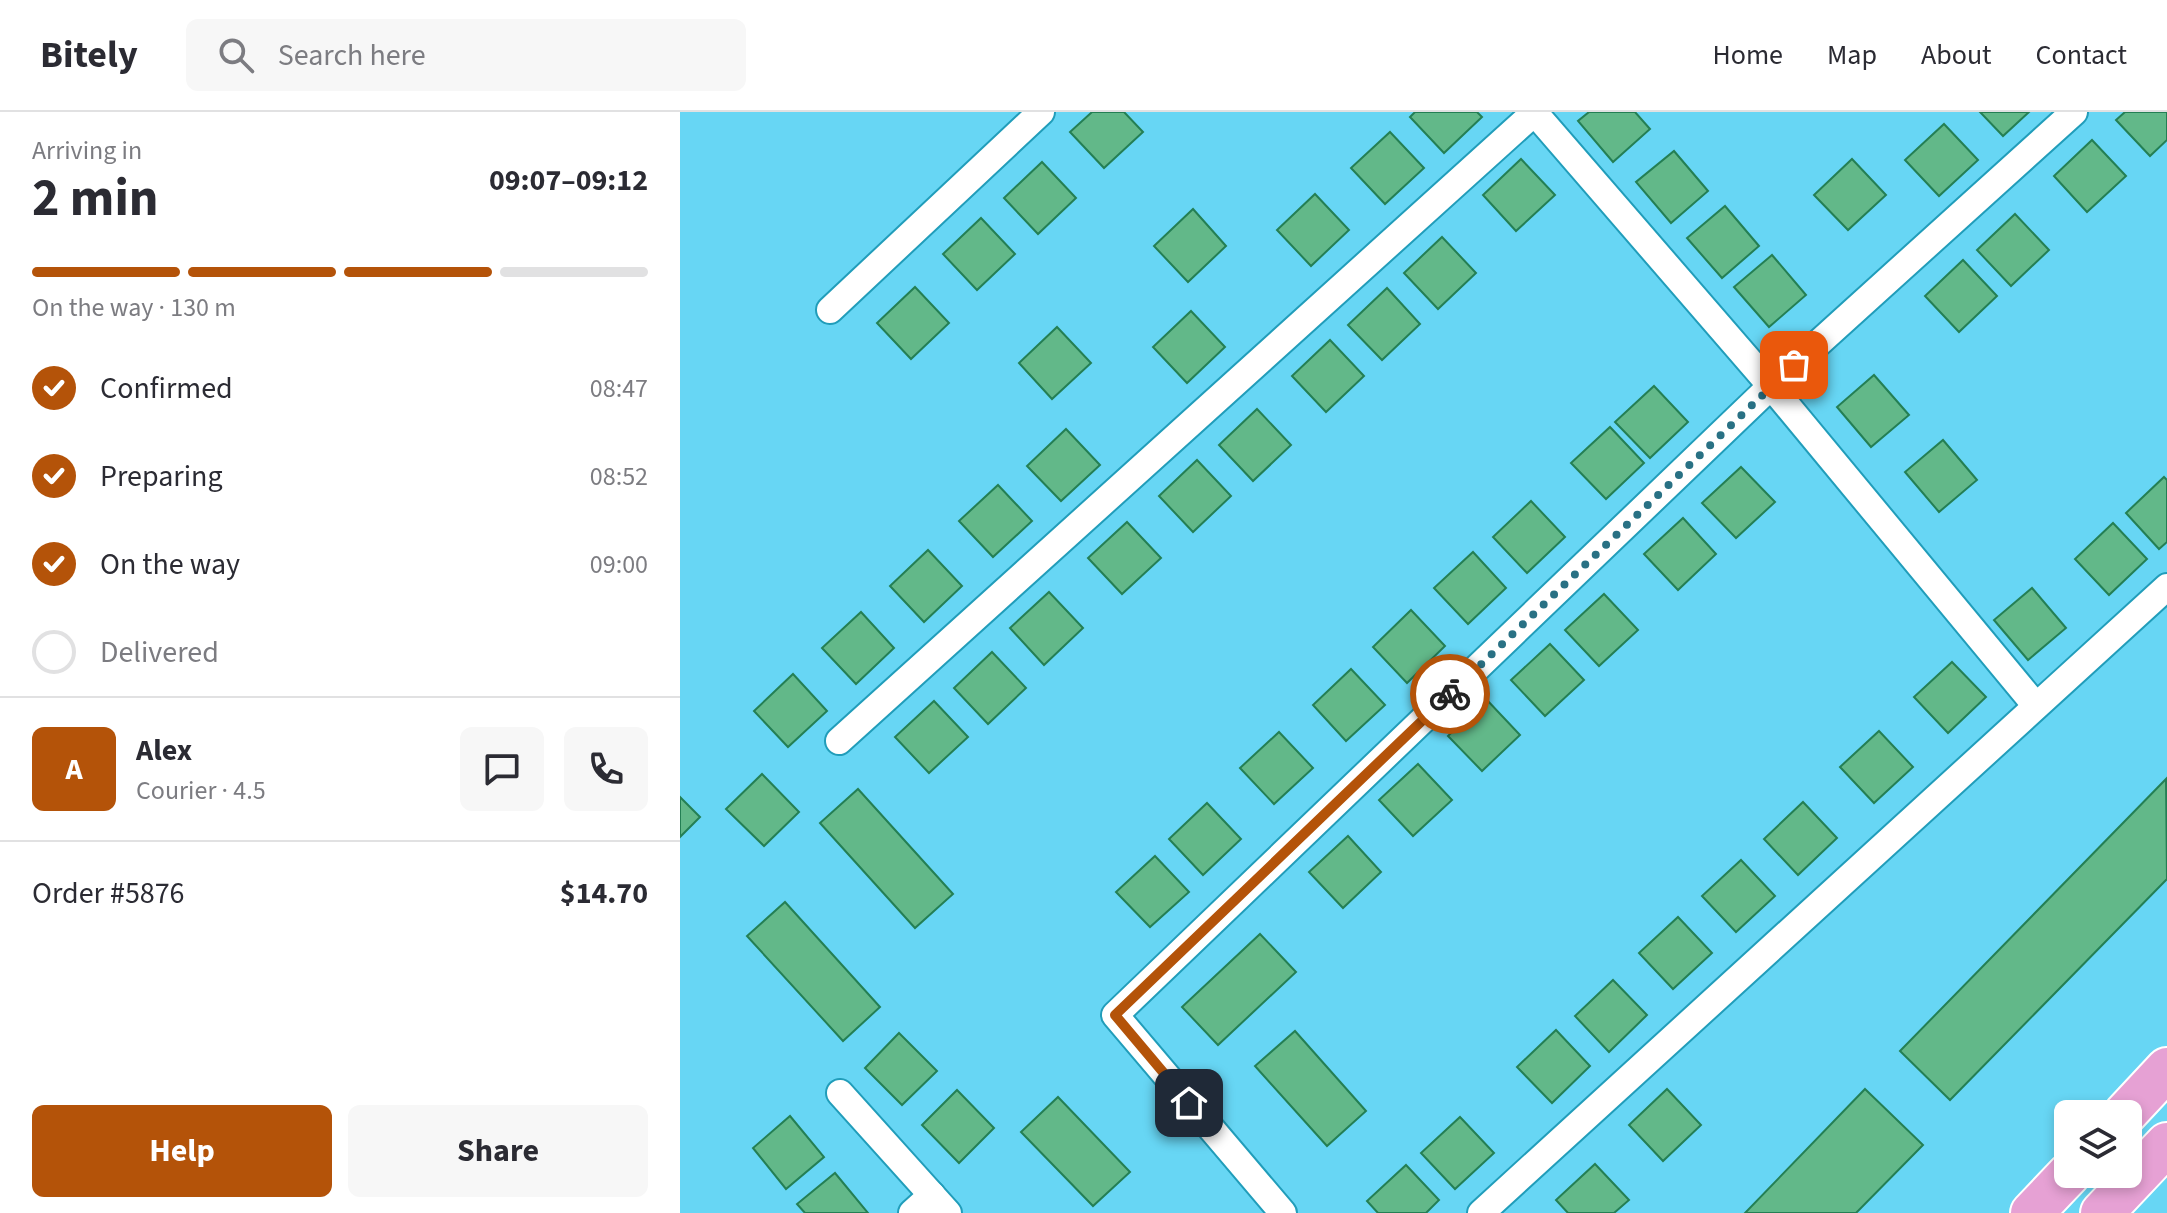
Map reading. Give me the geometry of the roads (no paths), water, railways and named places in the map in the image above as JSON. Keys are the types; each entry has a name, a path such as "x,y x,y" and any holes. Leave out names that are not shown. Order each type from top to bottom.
{"main road":[{"path":"2138,1100 2167,1069"},
{"path":"2102,1213 2167,1144"},
{"path":"2032,1213 2056,1188"}],"street":[{"path":"830,310 1041,112"},
{"path":"839,741 1534,112 1771,386 2036,706"},
{"path":"1283,1213 1115,1015 1771,386 2074,112"},
{"path":"1481,1213 2167,587"},
{"path":"840,1093 940,1204 912,1213"}]}
